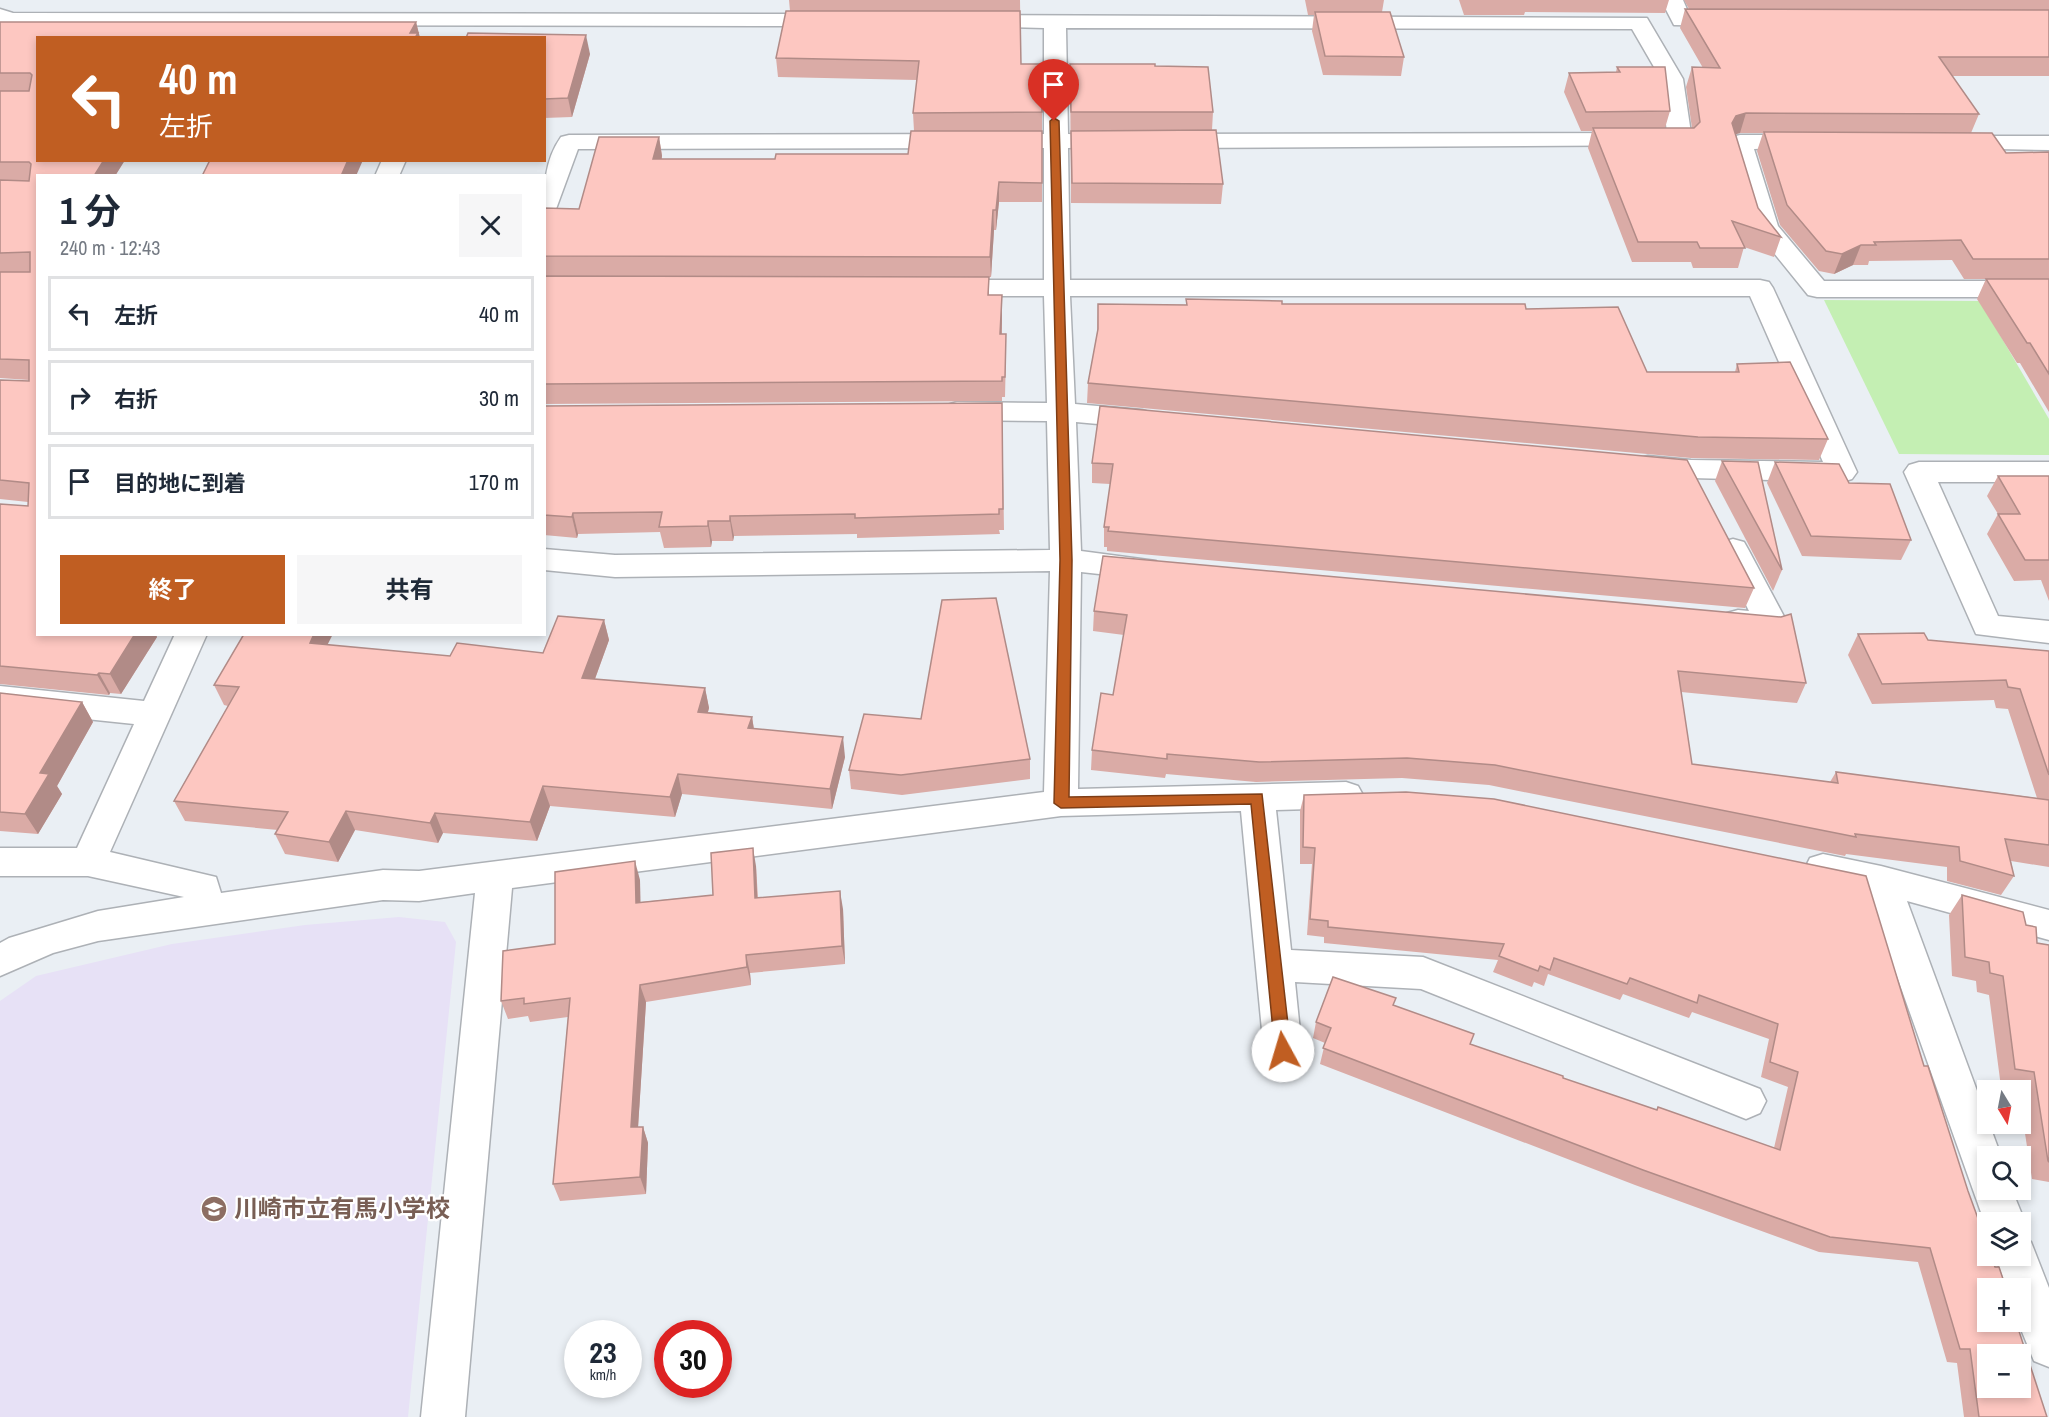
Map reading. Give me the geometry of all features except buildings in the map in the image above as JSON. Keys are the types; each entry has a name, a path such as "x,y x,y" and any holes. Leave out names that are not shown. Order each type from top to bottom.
{"street":[{"path":"1672,0 1682,20 1742,20"},
{"path":"455,36 466,9"},
{"path":"3,18 466,9 854,21"},
{"path":"546,204 569,142 1680,140 1672,79 1639,23 960,21"},
{"path":"1055,22 1054,141 1057,288 1066,560 1061,803"},
{"path":"1823,142 1740,142 1766,227 1817,289 2049,289"},
{"path":"1930,142 2049,143"},
{"path":"914,288 1760,288 1842,472 1691,469 1620,463"},
{"path":"935,411 1060,412 1170,422"},
{"path":"1691,469 1772,624 1713,619"},
{"path":"2049,472 1919,472 1987,626 2049,632"},
{"path":"546,559 615,566 1066,560 1172,570"},
{"path":"88,862 190,636"},
{"path":"0,698 154,714"},
{"path":"0,960 14,953 78,932 145,917 383,885 418,886 1061,803 1380,794"},
{"path":"1257,798 1283,1051"},
{"path":"1789,861 1881,880 2049,925"},
{"path":"0,862 88,862 203,887 202,910"},
{"path":"443,1417 495,875"},
{"path":"1881,880 1977,1146"},
{"path":"1275,965 1423,973 1746,1101"},
{"path":"2020,1266 2049,1346"}],"shaded area":[{"name":"川崎市立有馬小学校","path":"399,917 445,922 456,942 408,1417 0,1417 0,1001 36,976 172,944 305,925"}],"green space":[{"path":"1824,300 1980,301 2049,419 2049,455 1899,454"}],"place":[{"name":"川崎市立有馬小学校","path":"214,1209"}],"route":[{"path":"1054,121 1060,412 1066,560 1061,803 1257,798 1283,1051"}]}
